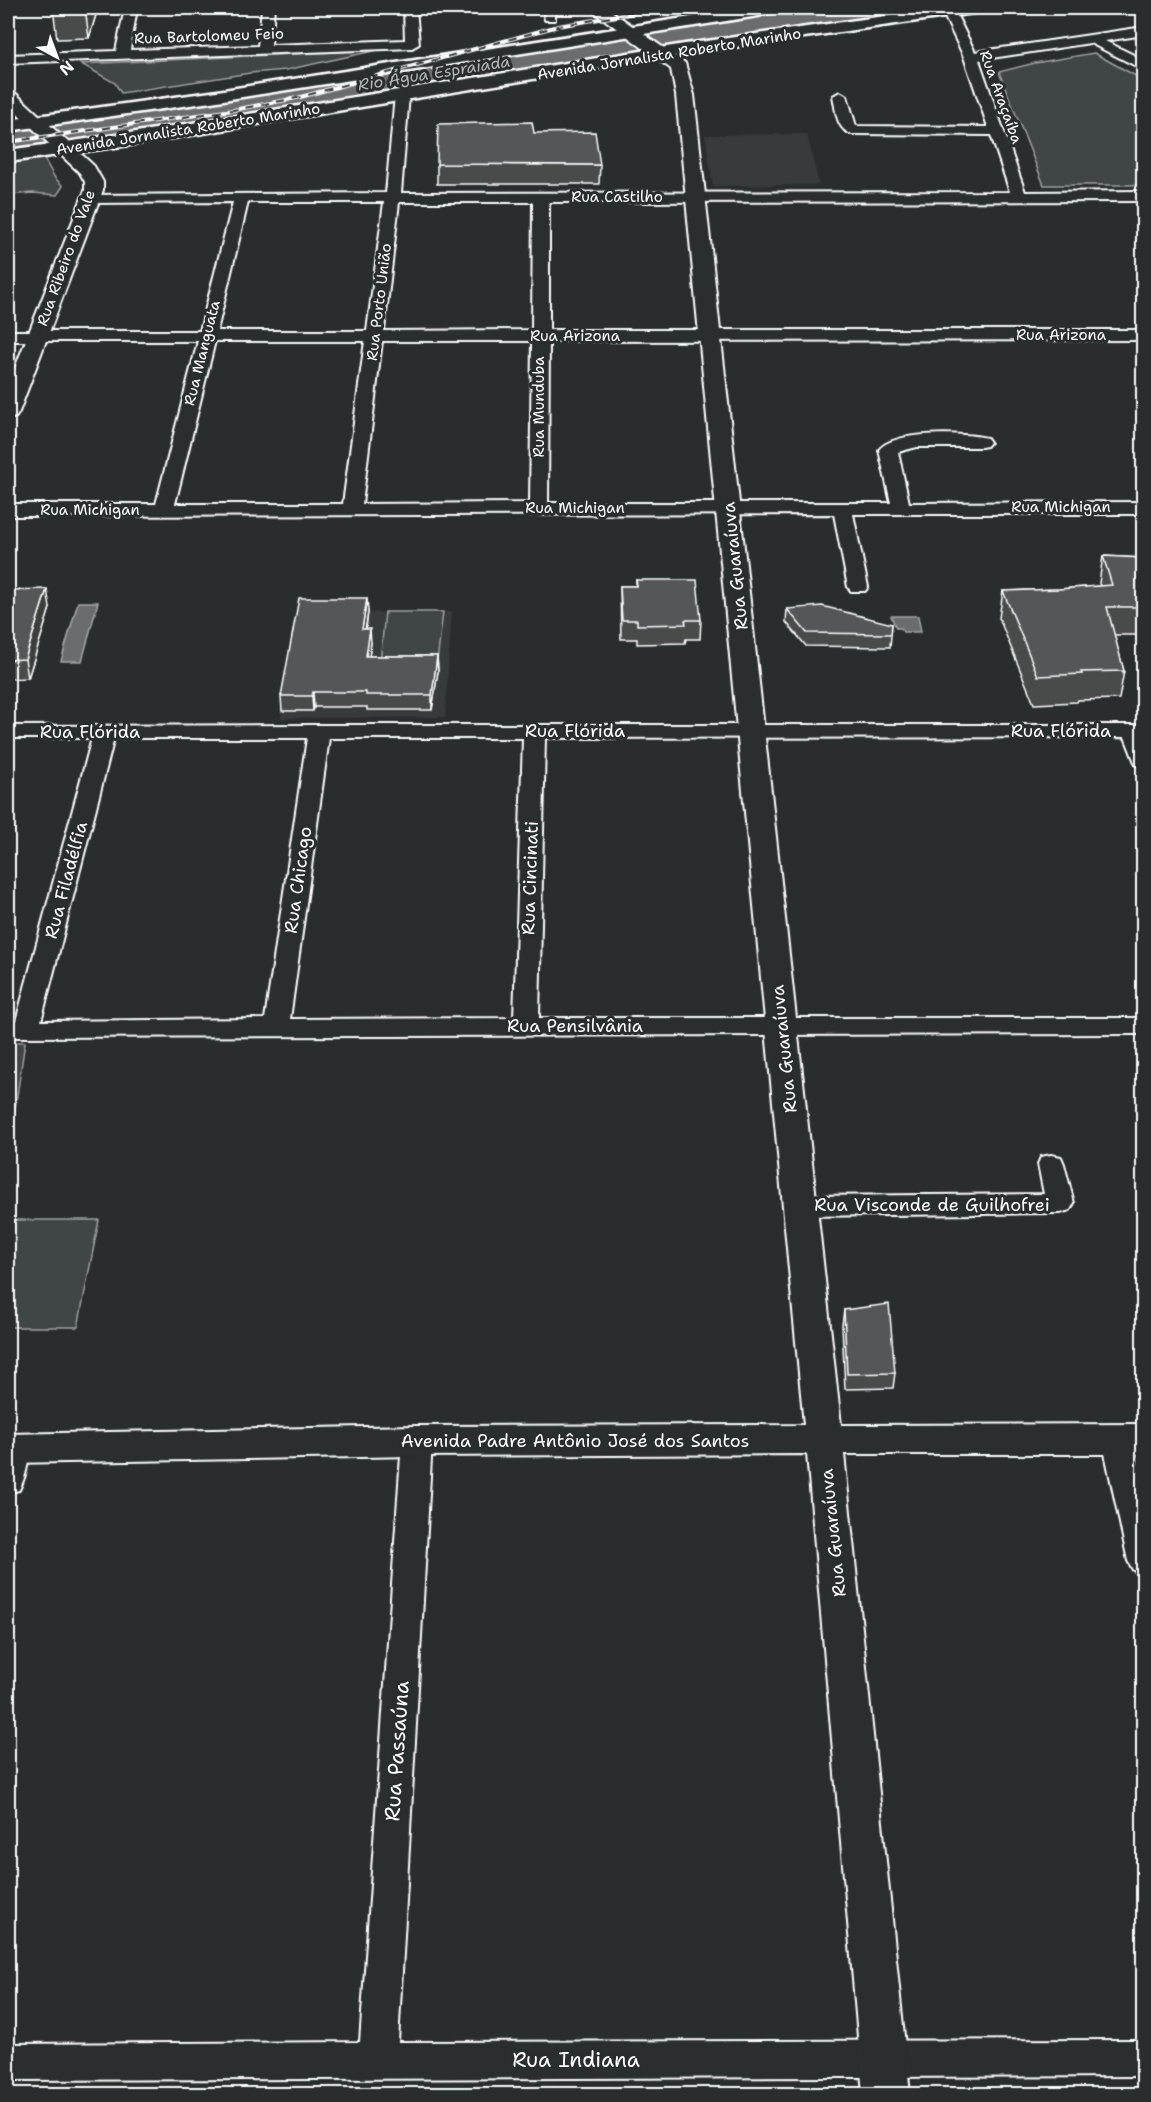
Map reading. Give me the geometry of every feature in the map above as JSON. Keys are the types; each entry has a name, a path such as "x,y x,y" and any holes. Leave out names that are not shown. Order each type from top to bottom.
{"main road":[{"name":"Avenida Jornalista Roberto Marinho","path":"8,126 39,125 539,45 633,34 762,9 781,8"},
{"path":"714,45 915,8"},
{"name":"Avenida Jornalista Roberto Marinho","path":"8,156 58,145 402,95 658,50 714,45 974,8"}],"street":[{"path":"122,56 130,8"},
{"path":"264,51 268,8"},
{"name":"Rua Bartolomeu Feio","path":"8,59 412,44 410,8"},
{"name":"Rua Guaraíuva","path":"597,8 658,50 679,67 682,76 752,731 885,2077"},
{"name":"Rua Araçaíba","path":"948,11 971,57 1019,196"},
{"path":"971,57 1143,31"},
{"path":"1092,39 1143,66"},
{"name":"Rua Porto União","path":"352,508 392,197 402,95"},
{"name":"Rua Ribeiro do Vale","path":"8,96 58,145 88,170 94,182 91,198 8,412"},
{"path":"840,96 847,125 852,130 996,131"},
{"name":"Rua Castilho","path":"91,198 1143,196"},
{"name":"Rua Manguata","path":"164,510 242,197"},
{"name":"Rua Munduba","path":"538,508 542,198"},
{"name":"Rua Arizona","path":"8,336 1143,335"},
{"path":"901,507 888,450 892,445 909,442 981,442"},
{"path":"842,507 858,587"},
{"name":"Rua Michigan","path":"8,510 1143,507"},
{"path":"1139,730 1143,760"},
{"name":"Rua Flórida","path":"8,732 1139,730"},
{"name":"Rua Chicago","path":"276,1028 319,731"},
{"name":"Rua Cincinati","path":"526,1026 534,731"},
{"name":"Rua Filadélfia","path":"17,1029 105,732"},
{"name":"Rua Pensilvânia","path":"17,1029 1143,1026"},
{"name":"Rua Visconde de Guilhofrei","path":"800,1206 1060,1203 1051,1164"},
{"path":"1130,1439 1143,1561"},
{"name":"Avenida Padre Antônio José dos Santos","path":"10,1460 417,1441 1130,1439"},
{"name":"Rua Passaúna","path":"378,2060 417,1441"},
{"name":"Rua Indiana","path":"8,2062 378,2060 885,2077 1143,2058"}],"shaded area":[{"path":"378,50 286,70 250,73 121,93 115,83 81,64"},
{"path":"1094,53 1143,80 1143,185 1044,185 999,72"},
{"path":"807,134 819,185 713,186 705,135"},
{"path":"43,157 55,178 63,186 57,195 33,193 8,195 8,163"},
{"path":"78,602 98,602 82,661 61,661"},
{"path":"385,612 443,612 437,662 380,663"},
{"path":"452,612 445,717 281,718 300,613"},
{"path":"891,616 918,616 921,632 903,632 901,628 896,628"},
{"path":"8,1042 25,1042 8,1156"},
{"path":"8,1220 99,1220 78,1327 8,1327"}],"building":[{"path":"532,122 534,133 595,132 600,165 437,164 438,124"},
{"path":"1103,556 1143,558 1143,607 1107,607 1124,671 1038,676 1003,591 1112,585"},
{"path":"636,580 697,580 701,620 685,620 686,624 637,625 637,620 622,620 620,586 637,586"},
{"path":"47,589 25,659 8,660 8,590"},
{"path":"299,598 367,598 362,629 370,629 366,656 437,656 432,695 313,692 312,696 281,696"},
{"path":"822,606 892,624 891,634 807,633 787,609"},
{"path":"889,1304 895,1373 847,1374 844,1310"}],"waterway":[{"name":"Rio Água Espraiada","path":"8,139 215,110 861,8"}],"railway":[{"path":"8,142 233,110 297,98 558,26 664,8"}]}
